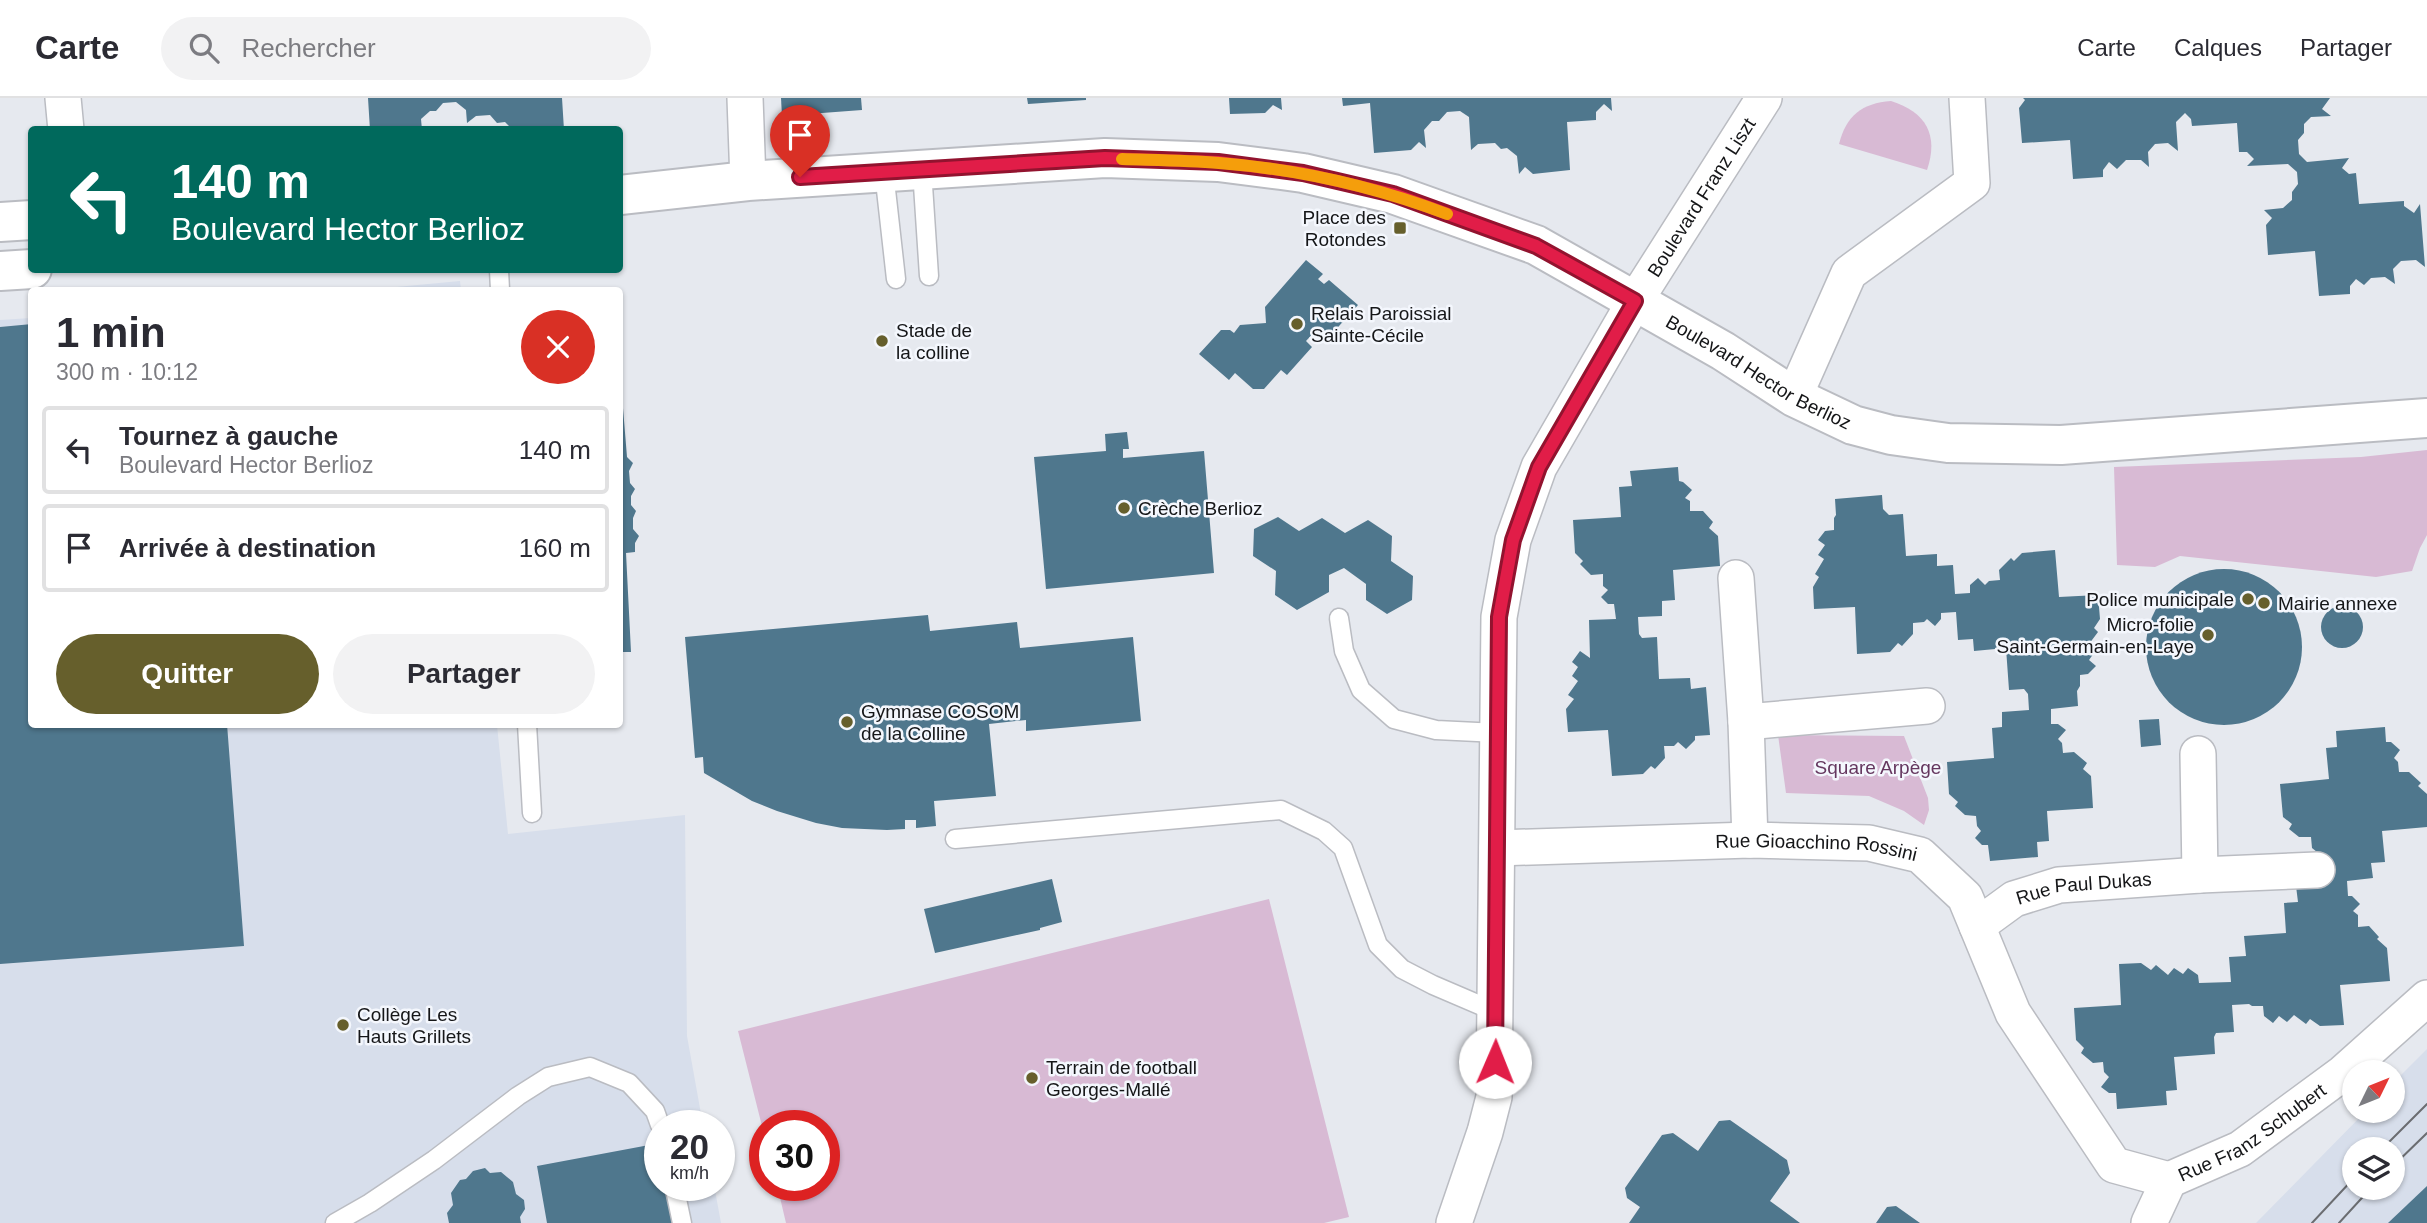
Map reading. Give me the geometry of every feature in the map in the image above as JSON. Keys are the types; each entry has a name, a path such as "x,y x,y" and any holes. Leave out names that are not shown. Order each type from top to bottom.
{"street":[{"path":"63,98 66,126"},
{"path":"745,98 748,181"},
{"path":"1794,397 1849,273 1972,183 1967,98"},
{"name":"Boulevard Franz Liszt","path":"1461,1220 1494,1097 1499,617 1513,540 1539,467 1635,301 1762,99"},
{"name":"Boulevard Hector Berlioz","path":"623,195 748,181 1105,158 1218,162 1303,173 1393,194 1536,246 1723,351 1794,397 1853,425 1891,435 1948,443 2061,445 2427,418"},
{"path":"0,222 28,220"},
{"path":"0,271 28,269"},
{"path":"1736,578 1746,722 1750,840"},
{"path":"1746,722 1927,706"},
{"path":"2198,754 2200,875"},
{"name":"Rue Gioacchino Rossini","path":"1497,848 1750,840 1869,843 1920,855 1965,897 2013,1013 2114,1165 2169,1180"},
{"name":"Rue Paul Dukas","path":"1977,926 2014,899 2059,885 2317,870"},
{"name":"Rue Franz Schubert","path":"2169,1180 2240,1149 2343,1073 2427,998"},
{"path":"2149,1223 2169,1180"}],"lane":[{"path":"922,170 929,276"},
{"path":"884,172 896,279"},
{"path":"1339,618 1344,651 1361,690 1394,719 1436,730 1498,733"},
{"path":"527,728 532,813"},
{"path":"955,839 1281,810 1324,831 1343,848 1378,945 1402,969 1496,1013"},
{"path":"335,1223 434,1160 518,1096 548,1077 590,1066 628,1083 654,1110"},
{"path":"677,1201 682,1223"}],"shaded area":[{"path":"460,281 461,287 396,287"},
{"name":"Collège Les Hauts Grillets","path":"28,318 28,728 497,728 508,834 685,815 687,1036 700,1110 644,1110 644,1201 717,1201 721,1223 0,1223 0,320"},
{"path":"2427,1049 2427,1223 2256,1223 2353,1124 2405,1123 2405,1071"}],"green space":[{"path":"1891,101 1913,112 1927,126 1931,146 1927,170 1839,144 1846,126 1857,113 1872,105"},
{"path":"2427,450 2427,535 2412,571 2376,577 2180,556 2155,567 2117,565 2114,467 2361,457"},
{"name":"Square Arpège","path":"1778,735 1904,736 1928,798 1929,810 1924,825 1904,811 1869,796 1786,793"},
{"name":"Terrain de football Georges-Mallé","path":"1269,899 1349,1217 1324,1223 786,1223 781,1201 840,1201 840,1110 758,1110 738,1031"}],"building":[{"path":"368,98 562,98 564,126 509,126 505,122 497,123 490,115 476,116 467,123 466,110 456,102 443,103 436,111 430,111 421,119 422,126 370,126"},
{"path":"781,98 861,98 862,110 782,116"},
{"path":"1027,98 1086,98 1086,100 1028,104"},
{"path":"1229,98 1281,98 1282,110 1273,105 1265,113 1230,114"},
{"path":"1342,98 1611,98 1612,111 1604,104 1596,112 1596,120 1567,122 1570,170 1533,174 1525,167 1519,174 1517,156 1507,148 1501,149 1495,143 1478,144 1471,150 1469,117 1460,111 1447,112 1439,121 1432,121 1424,130 1426,148 1419,142 1411,150 1374,153 1370,103 1343,106"},
{"path":"2023,98 2330,98 2322,109 2331,116 2311,117 2304,124 2304,133 2298,140 2299,154 2307,162 2349,158 2342,168 2349,174 2356,173 2359,204 2404,201 2404,206 2414,213 2420,204 2425,267 2416,260 2401,261 2393,269 2395,284 2385,277 2371,278 2364,285 2356,279 2350,286 2350,294 2319,296 2315,251 2268,255 2266,225 2272,218 2264,210 2283,208 2292,200 2292,192 2298,184 2297,172 2288,164 2247,166 2254,159 2247,152 2239,152 2237,123 2192,126 2191,119 2185,113 2176,122 2178,151 2168,143 2155,144 2148,152 2149,167 2141,160 2126,160 2117,169 2109,162 2103,170 2103,177 2073,179 2070,140 2022,143 2019,108 2025,100"},
{"name":"Relais Paroissial Sainte-Cécile","path":"1306,260 1323,274 1318,279 1324,284 1329,280 1358,305 1330,336 1319,327 1306,341 1312,347 1287,375 1281,370 1264,389 1253,389 1235,373 1229,380 1199,354 1221,330 1234,333 1240,325 1266,323 1265,307"},
{"path":"28,324 28,728 227,728 244,946 0,964 0,327"},
{"path":"623,408 627,457 633,463 629,471 630,483 635,489 631,496 631,505 636,511 633,529 639,536 635,543 635,552 626,553 631,652 623,652"},
{"name":"Crèche Berlioz","path":"1127,432 1129,449 1123,449 1123,458 1204,451 1214,573 1046,589 1034,457 1106,451 1105,434"},
{"path":"1678,467 1679,481 1692,490 1685,498 1690,501 1690,511 1703,511 1713,522 1709,528 1718,536 1720,566 1673,570 1675,600 1662,601 1662,616 1638,617 1639,634 1642,638 1657,637 1659,679 1690,678 1691,689 1706,687 1710,735 1695,736 1695,740 1686,749 1678,742 1674,746 1664,746 1665,758 1655,769 1651,766 1643,774 1612,776 1608,730 1568,732 1566,709 1574,699 1568,695 1578,681 1572,676 1578,667 1572,662 1580,651 1590,658 1589,620 1616,619 1614,604 1608,604 1601,597 1608,590 1603,586 1603,574 1591,575 1580,564 1583,561 1575,553 1573,520 1621,517 1619,487 1632,486 1630,471"},
{"path":"1882,495 1883,509 1889,515 1903,514 1906,556 1937,554 1937,566 1953,565 1955,594 1970,593 1970,585 1978,578 1985,585 1989,581 2000,580 1999,570 2011,558 2014,561 2022,553 2055,550 2059,597 2098,595 2100,619 2094,628 2098,632 2089,644 2096,650 2089,660 2096,666 2088,674 2080,675 2078,706 2051,709 2051,724 2058,724 2066,730 2058,739 2062,743 2063,753 2074,752 2087,763 2083,769 2091,776 2093,808 2047,811 2049,841 2037,842 2038,857 1990,861 1988,845 1982,845 1975,838 1981,831 1977,826 1976,816 1965,815 1955,806 1958,802 1949,794 1947,762 1994,758 1992,728 2002,727 2002,712 2029,710 2028,694 2024,689 2009,690 2006,648 1974,651 1973,639 1958,640 1956,612 1941,613 1941,619 1935,626 1927,619 1913,623 1913,634 1902,646 1898,643 1890,652 1857,654 1855,607 1814,609 1813,587 1819,577 1815,574 1824,559 1818,555 1825,545 1818,540 1825,531 1834,530 1835,499"},
{"path":"1278,517 1299,531 1322,518 1345,533 1368,520 1392,536 1391,561 1413,576 1412,600 1387,614 1366,600 1366,584 1344,568 1329,575 1329,592 1297,610 1275,595 1276,571 1253,556 1254,529"},
{"path":"2224,569 2254,575 2279,592 2296,617 2302,647 2296,677 2279,702 2254,719 2224,725 2194,719 2169,702 2152,677 2146,647 2152,617 2169,592 2194,575"},
{"path":"2342,606 2357,612 2363,627 2357,642 2342,648 2327,642 2321,627 2327,612"},
{"name":"Gymnase COSOM de la Colline","path":"928,615 930,631 1017,622 1020,648 1133,637 1141,721 1026,731 1026,720 989,724 996,796 934,801 936,826 916,828 916,820 905,820 905,829 887,830 842,828 816,823 752,801 704,773 703,757 695,758 685,637"},
{"path":"2159,719 2161,745 2141,747 2139,720"},
{"path":"2385,727 2386,742 2391,742 2400,750 2394,758 2398,762 2399,772 2409,772 2421,783 2418,786 2427,794 2427,827 2382,831 2385,862 2371,863 2373,878 2347,881 2348,896 2352,896 2360,904 2353,911 2358,915 2358,927 2369,926 2387,948 2390,981 2340,985 2344,1025 2320,1026 2310,1019 2306,1024 2294,1015 2287,1022 2279,1016 2273,1023 2264,1016 2263,1006 2232,1005 2234,1032 2216,1033 2215,1054 2174,1057 2177,1090 2166,1091 2167,1105 2117,1109 2116,1093 2109,1093 2101,1087 2109,1077 2104,1072 2103,1062 2093,1063 2081,1053 2084,1048 2076,1040 2074,1008 2121,1005 2119,964 2141,963 2151,970 2156,965 2168,975 2174,968 2183,974 2188,968 2198,975 2199,983 2231,982 2229,957 2246,956 2244,936 2286,933 2284,903 2298,902 2296,886 2317,852 2312,848 2311,837 2299,837 2289,829 2292,824 2283,817 2280,784 2329,779 2326,748 2337,747 2336,731"},
{"path":"1052,879 1062,922 1040,930 935,953 924,909"},
{"path":"1730,1120 1787,1160 1790,1173 1770,1201 1800,1223 1629,1223 1640,1207 1627,1198 1625,1188 1662,1135 1673,1133 1698,1151 1719,1121"},
{"path":"644,1146 644,1201 670,1201 674,1223 547,1223 537,1166"},
{"path":"485,1168 490,1173 501,1172 513,1182 516,1194 524,1200 525,1209 520,1217 521,1223 449,1223 447,1213 453,1205 451,1193 460,1180 466,1179 473,1171"},
{"path":"2427,1186 2427,1223 2388,1223"},
{"path":"1896,1206 1920,1223 1876,1223 1887,1207"}],"tram line":[{"path":"2394,1137 2427,1104"},
{"path":"2405,1154 2427,1133"},
{"path":"2312,1223 2342,1191"},
{"path":"2339,1223 2360,1200"}],"slow traffic":[{"path":"1122,159 1218,162 1303,173 1393,194 1447,214"}],"place":[{"name":"Place des Rotondes","path":"1400,228"},
{"name":"Relais Paroissial Sainte-Cécile","path":"1297,324"},
{"name":"Stade de la colline","path":"882,341"},
{"name":"Crèche Berlioz","path":"1124,508"},
{"name":"Police municipale","path":"2248,599"},
{"name":"Mairie annexe","path":"2264,603"},
{"name":"Micro-folie Saint-Germain-en-Laye","path":"2208,635"},
{"name":"Gymnase COSOM de la Colline","path":"847,722"},
{"name":"Collège Les Hauts Grillets","path":"343,1025"},
{"name":"Terrain de football Georges-Mallé","path":"1032,1078"}],"route":[{"path":"800,177 1105,158 1218,162 1303,173 1393,194 1536,246 1635,301 1539,467 1513,540 1499,617 1495,1062"}]}
